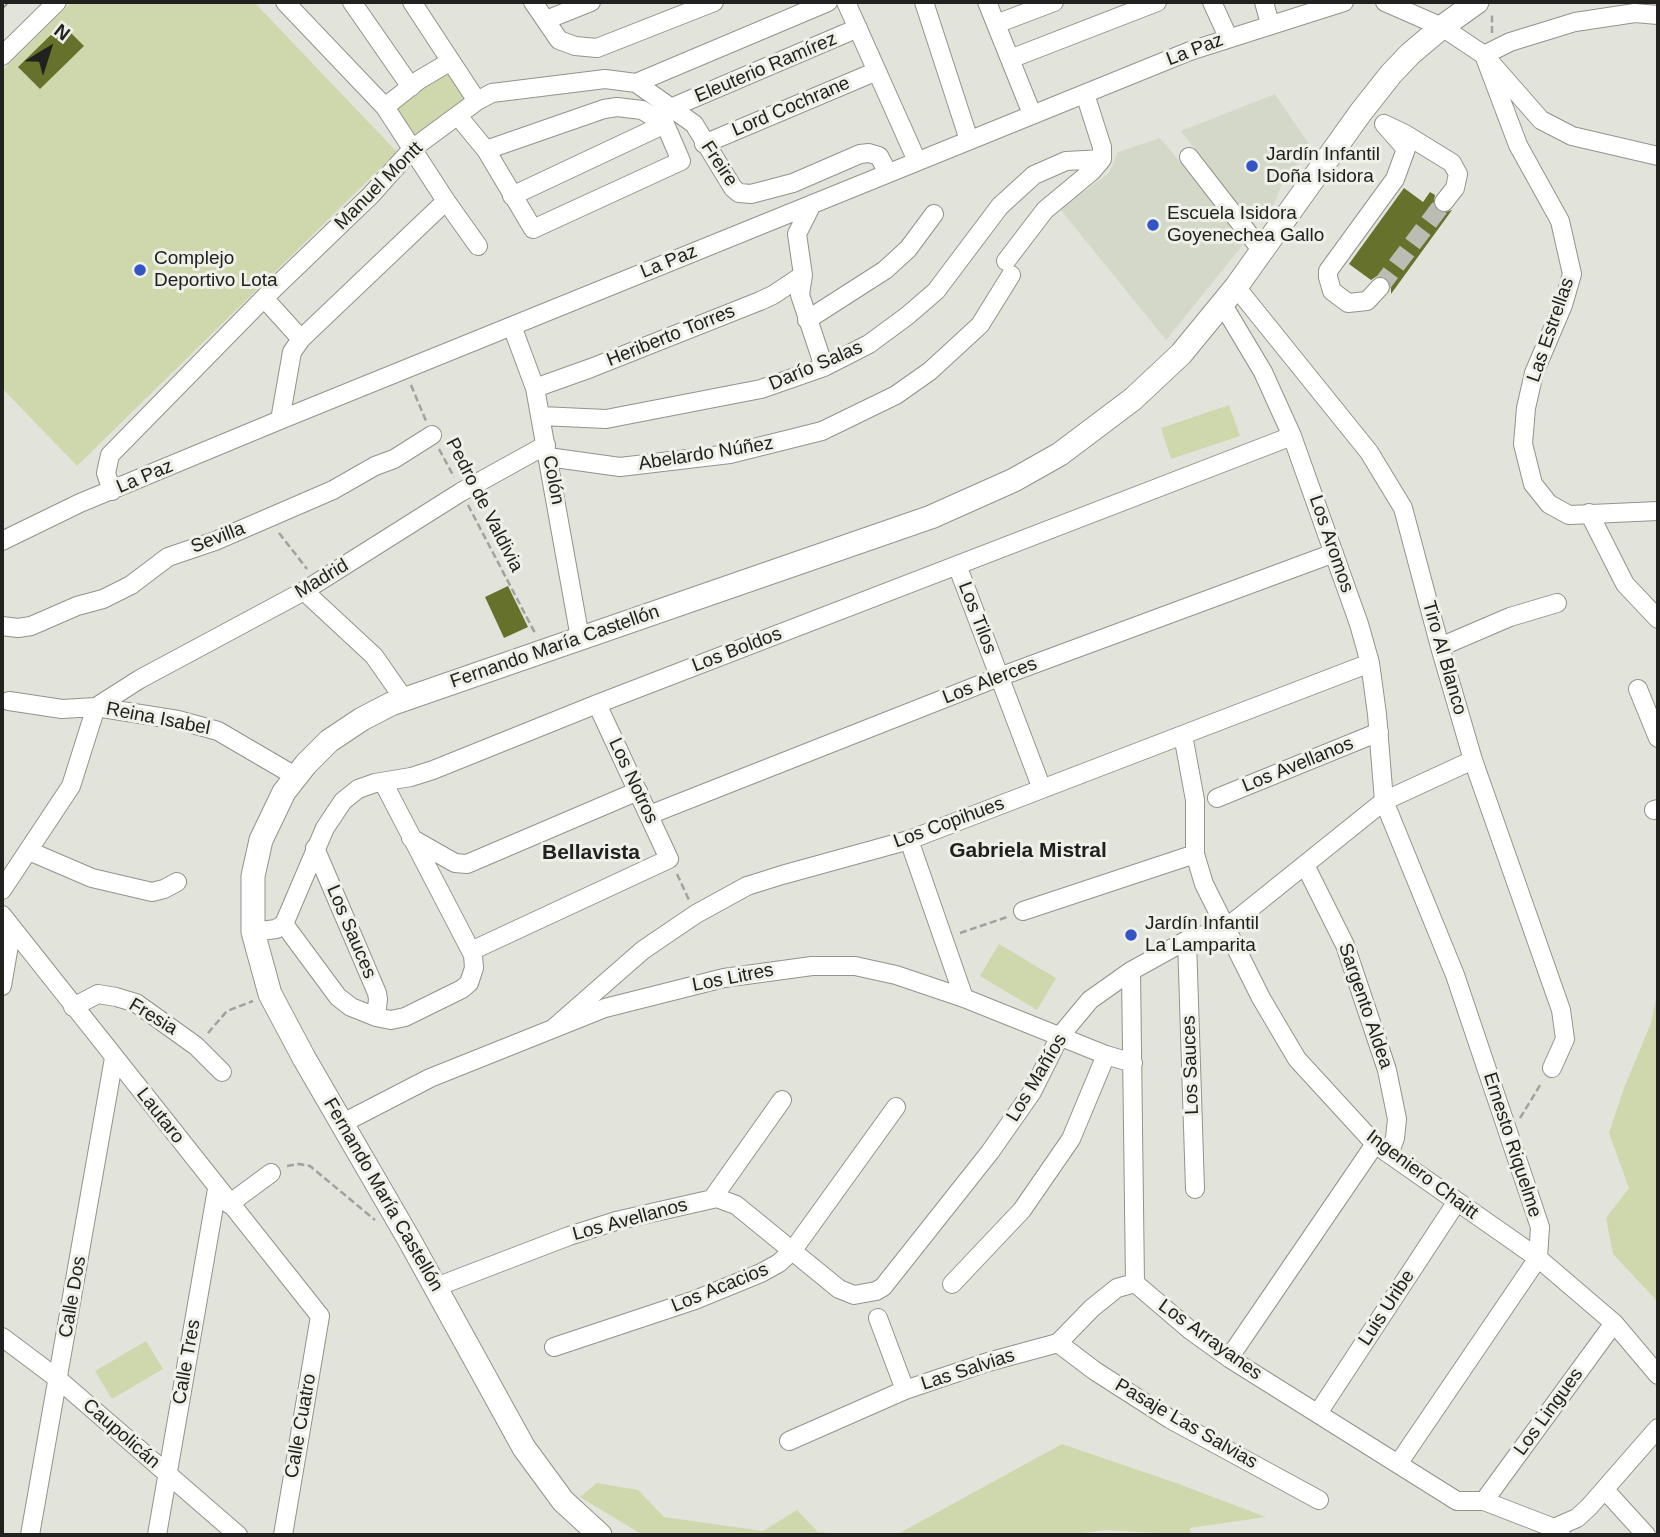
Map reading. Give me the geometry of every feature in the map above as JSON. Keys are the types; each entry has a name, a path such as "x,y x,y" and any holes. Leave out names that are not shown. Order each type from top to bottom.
{"main road":[{"name":"Fernando María Castellón","path":"600,1535 563,1501 524,1448 270,993 253,932 253,876 258,849 271,817 295,776 317,752 347,728 404,699 931,517 1038,468 1083,439 1133,399 1181,354 1230,296 1360,112 1410,54 1477,2"}],"street":[{"path":"4,50 57,2"},
{"path":"285,2 385,107 478,246"},
{"path":"352,2 411,87"},
{"path":"412,2 477,101"},
{"path":"533,2 559,40 575,46 597,48 714,2"},
{"path":"546,20 592,2"},
{"name":"Manuel Montt","path":"112,491 106,473 110,455 264,298 371,195 412,149 477,101 492,93 592,80 636,83 828,2"},
{"path":"846,2 917,161"},
{"path":"924,2 969,140"},
{"path":"987,2 1032,114"},
{"path":"996,24 1054,2"},
{"path":"1010,59 1157,2"},
{"path":"1212,2 1228,37"},
{"path":"1264,2 1270,24"},
{"name":"La Paz","path":"2,541 41,520 280,420 1032,114 1228,37 1320,5 1344,2"},
{"path":"1385,2 1442,27 1484,55 1541,120 1572,136 1658,156"},
{"path":"1484,55 1510,42 1575,22 1635,13 1658,15"},
{"name":"Eleuterio Ramírez","path":"673,107 858,28"},
{"name":"Las Estrellas","path":"1484,55 1518,145 1560,220 1573,274 1559,318 1534,373 1526,408 1523,444 1533,484 1549,504 1569,515 1658,511"},
{"path":"385,107 451,61"},
{"name":"Lord Cochrane","path":"704,144 877,71"},
{"name":"Freire","path":"636,83 694,124 733,188 745,195 793,183 860,154 879,156 888,173"},
{"path":"1085,94 1102,147 1102,159"},
{"path":"458,116 486,150 533,229 681,161 665,124 642,110 617,107 604,109 486,150"},
{"path":"1360,112 1405,134 1452,163 1458,174 1455,188 1444,202"},
{"path":"512,196 665,124"},
{"path":"1380,287 1367,301 1348,303 1332,291 1328,271 1395,179 1406,149 1384,124"},
{"path":"1189,157 1262,251"},
{"name":"Abelardo Núñez","path":"547,451 620,467 730,454 822,431 896,395 930,371 980,325 1009,268 1045,210 1092,171 1102,159"},
{"name":"Darío Salas","path":"541,416 606,419 761,389 824,367 869,344 936,291 1000,206 1034,176 1066,161 1102,159"},
{"path":"280,420 292,352 302,339 446,201"},
{"path":"812,204 797,234 803,275 800,295 824,367"},
{"path":"807,320 893,263 919,236 934,214"},
{"name":"Heriberto Torres","path":"535,388 760,301 803,275"},
{"name":"Los Aromos","path":"1230,296 1292,436 1370,663 1384,801"},
{"name":"Tiro Al Blanco","path":"1230,296 1369,452 1403,508 1473,760 1561,1010 1565,1039 1548,1074"},
{"path":"264,298 302,339"},
{"name":"Colón","path":"512,326 535,388 580,638"},
{"name":"Sevilla","path":"2,626 31,626 77,606 103,599 131,585 168,557 215,541 333,490 375,466 394,459 432,435"},
{"name":"Los Boldos","path":"285,924 330,818 343,801 358,789 433,770 1292,436"},
{"name":"Madrid","path":"96,708 139,679 311,586 461,492 547,451"},
{"path":"1589,513 1625,584 1658,619"},
{"name":"Los Alerces","path":"649,815 999,677 1334,553"},
{"name":"Los Tilos","path":"957,565 1042,789"},
{"path":"311,586 374,656 404,699"},
{"path":"1440,647 1510,617 1557,603"},
{"name":"Los Copihues","path":"555,1027 643,950 696,914 747,886 909,840 1370,663"},
{"path":"1638,689 1658,738"},
{"name":"Reina Isabel","path":"9,702 62,709 96,708 178,720 218,731 295,776"},
{"name":"Los Notros","path":"597,704 669,859"},
{"path":"2,890 71,786 96,708"},
{"name":"Los Avellanos","path":"1217,798 1379,732"},
{"name":"Ingeniero Chaitt","path":"1183,735 1195,800 1195,855 1204,884 1261,998 1297,1059 1382,1149 1538,1258 1614,1323 1658,1375"},
{"name":"Los Mañíos","path":"712,1199 722,1199 736,1205 831,1284 846,1293 869,1294 883,1287 990,1152 1032,1092 1060,1036 1090,1000 1131,971 1187,940 1226,928 1384,801 1473,760"},
{"path":"253,932 276,929 285,924 338,997 351,1007 386,1020 398,1019 469,984 473,975 474,959 471,951 383,782"},
{"path":"411,838 455,863 467,864 638,791"},
{"name":"Ernesto Riquelme","path":"1384,801 1455,975 1540,1227 1538,1258"},
{"path":"909,840 964,998"},
{"name":"Los Sauces","path":"315,848 377,993 376,1017"},
{"path":"29,851 81,874 152,892 177,882"},
{"path":"1023,911 1195,855"},
{"path":"471,951 669,859"},
{"name":"Sargento Aldea","path":"1229,1358 1382,1149 1395,1138 1397,1119 1387,1070 1345,945 1305,865"},
{"path":"2,986 7,921"},
{"name":"Lautaro","path":"7,921 320,1316"},
{"name":"Los Sauces","path":"1187,940 1195,1189"},
{"name":"Los Litres","path":"343,1124 430,1078 605,1008 744,974 812,966 855,966 876,970 964,998 1106,1055 1133,1063"},
{"path":"1058,1343 1092,1308 1117,1288 1135,1283 1131,971"},
{"name":"Fresia","path":"73,1007 98,994 116,997 146,1009 197,1046 222,1072"},
{"path":"952,1284 1022,1210 1071,1139 1106,1055"},
{"name":"Calle Dos","path":"30,1535 114,1058"},
{"name":"Los Avellanos","path":"436,1287 569,1236 712,1199 782,1100"},
{"name":"Los Acacios","path":"554,1347 731,1286 770,1269 793,1250 896,1107"},
{"path":"229,1204 271,1173"},
{"name":"Calle Tres","path":"157,1535 217,1189"},
{"name":"Luis Uribe","path":"1318,1413 1456,1203"},
{"path":"1398,1464 1538,1258"},
{"name":"Los Arrayanes","path":"1135,1283 1190,1330 1229,1358 1457,1501 1484,1501 1557,1532"},
{"name":"Calle Cuatro","path":"283,1535 320,1316"},
{"path":"878,1318 905,1390"},
{"name":"Los Lingues","path":"1484,1501 1614,1323"},
{"name":"Caupolicán","path":"2,1337 58,1379 238,1535"},
{"name":"Las Salvias","path":"789,1441 905,1390 988,1362 1058,1343"},
{"name":"Pasaje Las Salvias","path":"1058,1343 1095,1371 1170,1419 1319,1500"},
{"path":"1557,1532 1577,1518 1605,1490 1658,1428"},
{"path":"1605,1490 1646,1535"}],"path":[{"path":"1492,35 1494,22"},
{"name":"Pedro de Valdivia","path":"404,369 432,435 544,651"},
{"path":"270,516 311,586"},
{"path":"669,859 696,914"},
{"path":"944,938 1023,911"},
{"path":"197,1046 227,1011 270,993"},
{"path":"1509,1136 1548,1074"},
{"path":"271,1173 290,1164 310,1166 380,1224"}],"shaded area":[{"name":"Jardín Infantil Doña Isidora","path":"1275,94 1311,147 1282,184 1274,204 1263,218 1251,221 1181,131"},
{"name":"Escuela Isidora Goyenechea Gallo","path":"1160,138 1246,241 1166,340 1060,209 1109,173 1118,152"}],"green space":[{"name":"Complejo Deportivo Lota","path":"72,2 254,2 397,152 77,466 2,388 2,71"},
{"path":"449,72 467,102 409,138 391,109"},
{"path":"1229,405 1240,436 1171,459 1161,428"},
{"path":"999,944 1056,978 1037,1010 980,976"},
{"path":"1658,990 1658,1302 1613,1254 1606,1218 1629,1188 1609,1133 1651,1023"},
{"path":"146,1341 163,1369 112,1399 95,1371"},
{"path":"1062,1444 1266,1517 1190,1528 1191,1535 1105,1530 1068,1535 896,1535"},
{"path":"597,1483 638,1490 664,1517 763,1531 797,1510 818,1532 866,1535 643,1535 580,1497"}],"building":[{"path":"62,24 84,46 40,89 18,67"},
{"path":"1404,188 1423,202 1430,192 1435,195 1433,206 1438,211 1443,213 1452,210 1391,294 1391,284 1387,278 1377,276 1371,280 1349,264"},
{"path":"508,586 528,627 504,638 485,597"}],"tunnel":[{"path":"1380,287 1444,202"}],"railway":[{"path":"2,5 5,2"}],"place":[{"name":"Jardín Infantil Doña Isidora","path":"1252,166"},
{"name":"Escuela Isidora Goyenechea Gallo","path":"1153,225"},
{"name":"Complejo Deportivo Lota","path":"140,270"},
{"name":"Jardín Infantil La Lamparita","path":"1131,935"}],"district":[{"name":"Gabriela Mistral","path":"1028,851"},
{"name":"Bellavista","path":"591,853"}]}
